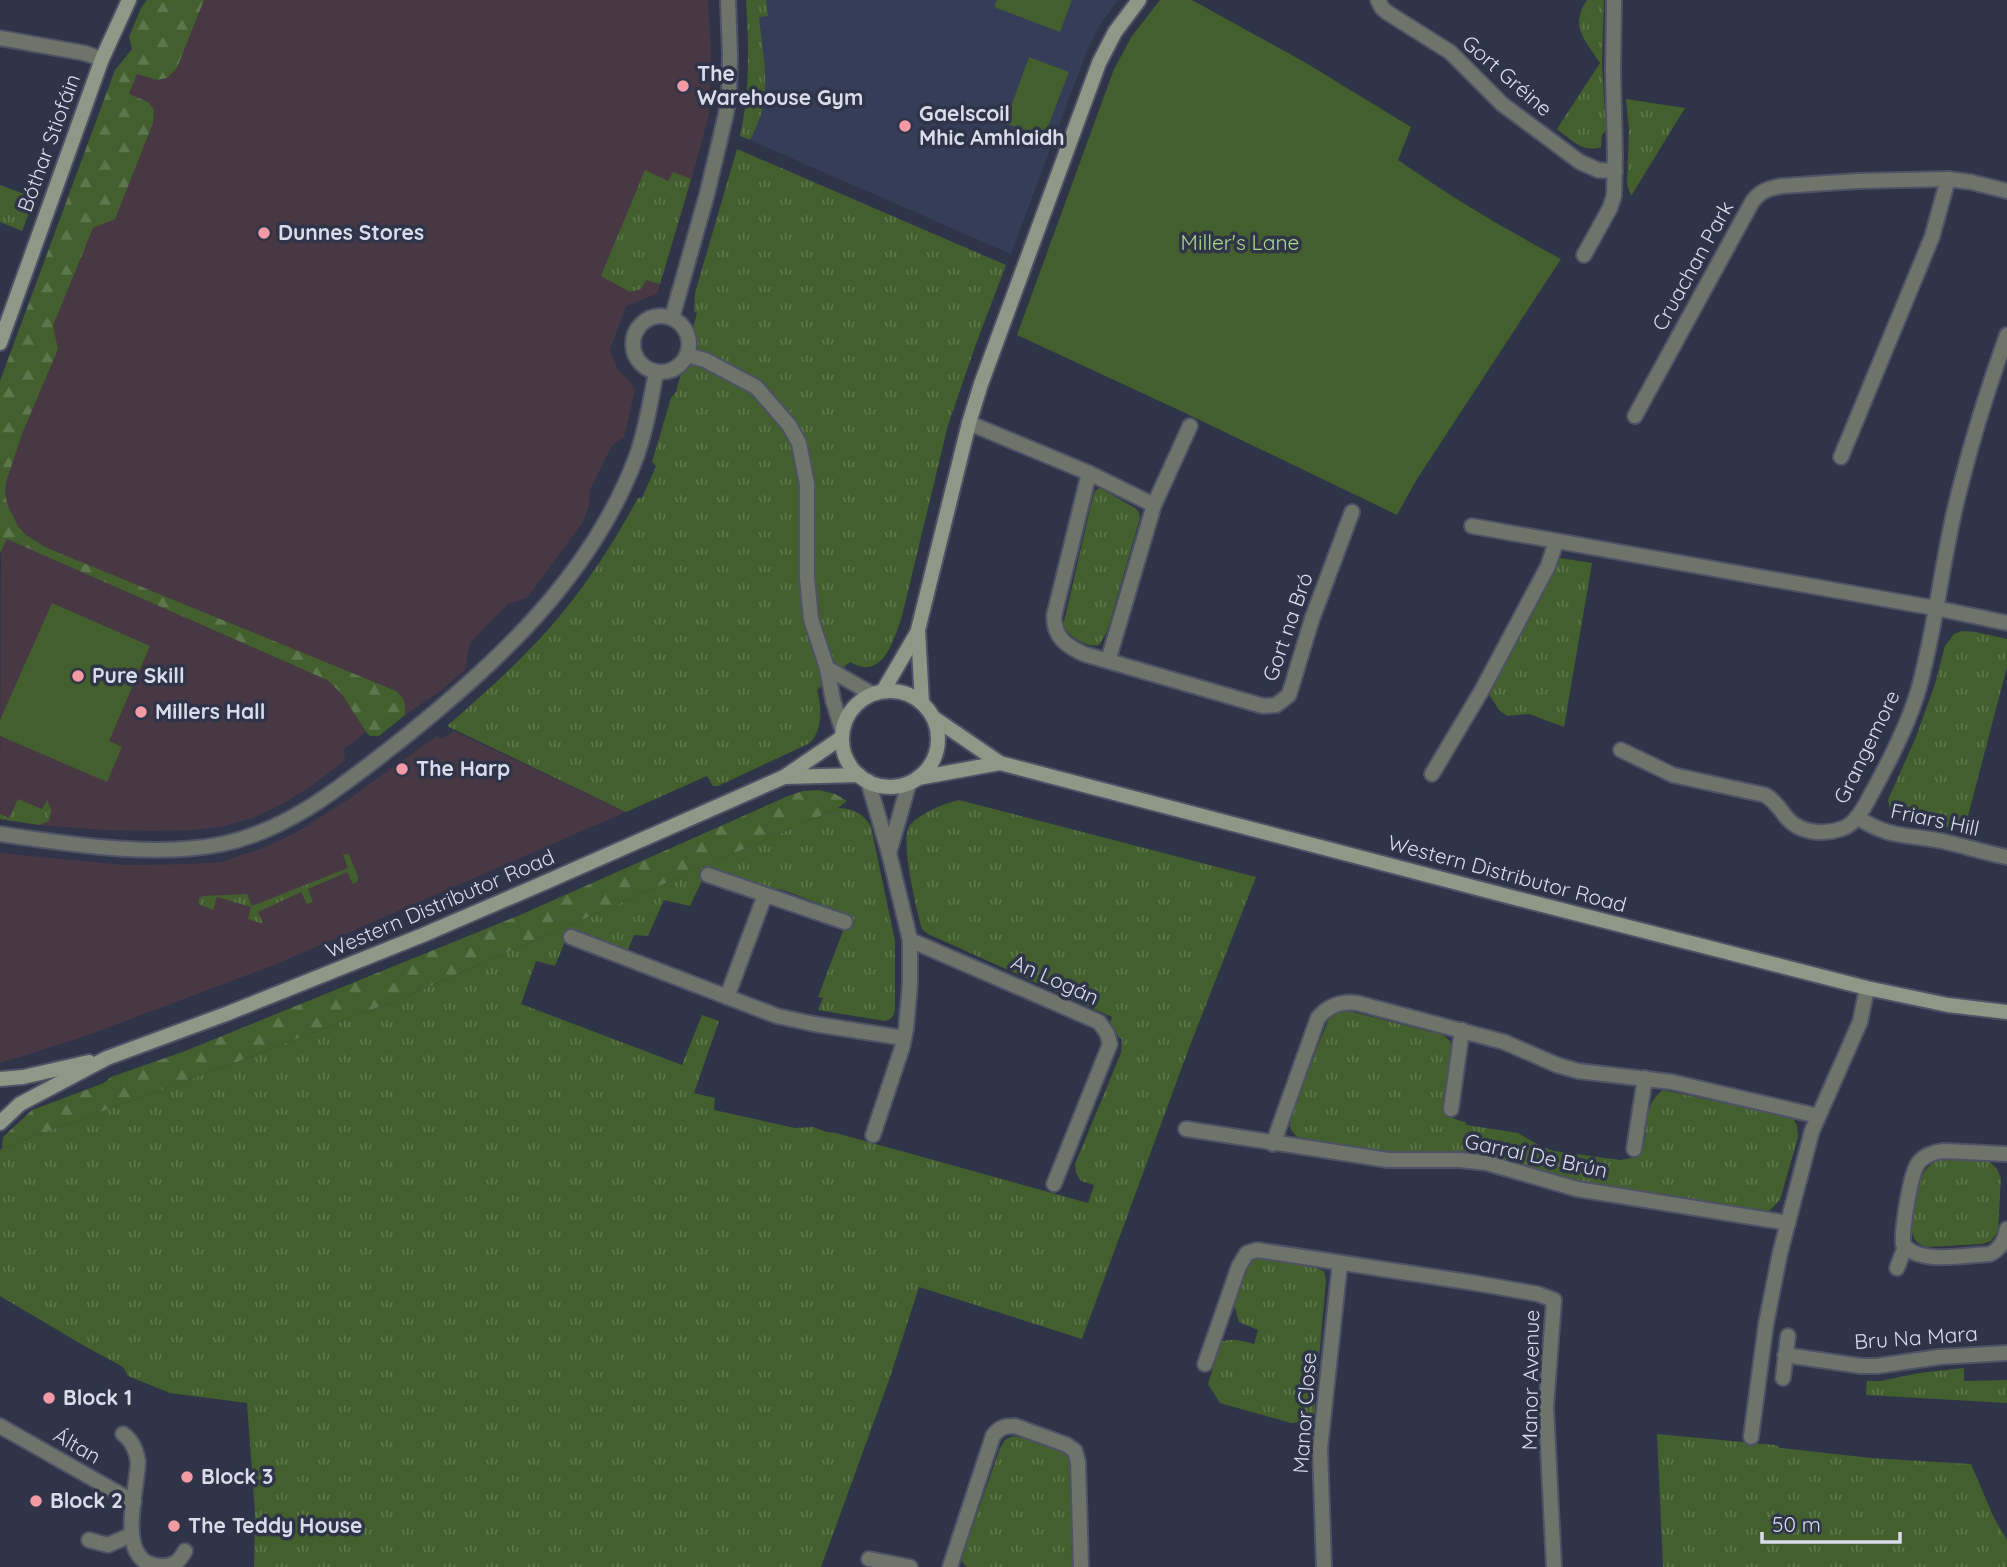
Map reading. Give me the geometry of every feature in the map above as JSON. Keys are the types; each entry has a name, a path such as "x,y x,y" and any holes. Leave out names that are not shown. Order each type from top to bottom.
{"street":[{"name":"Bóthar Stiofáin","path":"0,343 102,59 129,0"},
{"path":"672,318 726,114 730,55 728,0"},
{"path":"922,703 918,630 969,423 995,344 1098,63 1115,32 1139,0"},
{"name":"Gort Gréine","path":"1378,0 1388,13 1460,60 1502,104 1553,142 1590,167 1615,171"},
{"path":"1584,255 1614,196 1614,0"},
{"path":"0,38 85,53 102,59"},
{"path":"1841,457 1932,237 1948,180"},
{"name":"Cruachan Park","path":"1635,416 1759,193 1782,186 1857,181 1948,180 2007,191"},
{"path":"650,318 672,318 687,333 687,355 678,367 664,373 647,369 634,356 633,337 637,329 650,318"},
{"path":"1935,608 1959,489 2007,335"},
{"path":"687,355 705,360 756,387 789,425 799,443 807,484 807,578 811,619 827,668 844,753 852,767 863,778 881,786 895,787 913,781 930,766 937,751 938,731 934,718 922,703 909,694 894,691 878,693 860,701 851,711 841,733"},
{"path":"0,835 141,849 207,846 238,840 260,832 305,811 331,793 447,704 511,645 550,602 601,530 623,487 637,454 656,372"},
{"path":"969,423 1089,473 1154,505"},
{"path":"1108,661 1154,505 1190,426"},
{"name":"Gort na Bró","path":"1089,473 1054,616 1057,634 1067,645 1084,654 1263,706 1281,702 1289,695 1317,607 1353,512"},
{"path":"1472,526 2007,623"},
{"path":"1432,774 1482,691 1548,566 1556,542"},
{"name":"Grangemore","path":"1621,750 1673,775 1765,795 1772,799 1788,820 1802,829 1829,832 1846,828 1857,817 1885,768 1911,711 1918,691 1935,608"},
{"path":"878,693 918,630"},
{"path":"827,668 878,693"},
{"name":"Western Distributor Road","path":"934,718 1000,762 1867,988 1948,1005 2007,1012"},
{"name":"Western Distributor Road","path":"0,1079 23,1077 107,1058 226,1014 423,935 784,777 841,733"},
{"name":"Western Distributor Road","path":"913,781 1000,762"},
{"name":"Western Distributor Road","path":"784,777 863,778"},
{"path":"863,778 889,853 910,940 909,994 904,1038 873,1135"},
{"path":"889,853 913,781"},
{"name":"Friars Hill","path":"1857,817 1873,828 1892,834 1933,839 2007,857"},
{"path":"708,875 845,922"},
{"path":"727,997 765,895"},
{"path":"571,937 777,1016 904,1038"},
{"name":"An Logán","path":"910,940 1098,1022 1107,1033 1110,1044 1054,1184"},
{"path":"1751,1437 1773,1281 1818,1116 1860,1023 1867,988"},
{"path":"1273,1144 1318,1018 1335,1004 1350,1002 1504,1042 1566,1068 1684,1085 1818,1116"},
{"name":"Garraí De Brún","path":"1451,1109 1462,1030"},
{"name":"Western Distributor Road","path":"0,1123 20,1104 107,1058"},
{"name":"Garraí De Brún","path":"1634,1149 1645,1078"},
{"name":"Garraí De Brún","path":"1186,1129 1388,1160 1460,1160 1487,1163 1577,1189 1788,1223"},
{"path":"1897,1268 1905,1248 1902,1239 1912,1177 1918,1163 1924,1157 1944,1151 2007,1154"},
{"path":"1905,1248 1921,1256 1990,1254 2000,1246 2007,1228"},
{"path":"1205,1364 1239,1266 1247,1253 1257,1250 1340,1262"},
{"name":"Manor Avenue","path":"1340,1262 1526,1292 1553,1300 1546,1407 1554,1567"},
{"name":"Manor Close","path":"1324,1567 1320,1448 1340,1262"},
{"path":"1783,1378 1788,1336"},
{"name":"Bru Na Mara","path":"1786,1355 1877,1366 1939,1357 2007,1353"},
{"name":"Áltan","path":"0,1426 134,1502"},
{"path":"950,1567 993,1436 998,1429 1007,1426 1016,1426 1067,1445 1075,1451 1079,1462 1081,1567"},
{"name":"Áltan","path":"123,1434 132,1443 137,1455 138,1470 131,1535"},
{"path":"89,1540 108,1545 131,1535 134,1549 145,1561 157,1566 172,1565 185,1551"},
{"path":"869,1559 910,1567"}],"shaded area":[{"path":"204,0 708,0 711,50 709,115 685,202 657,294 626,306 610,350 618,370 635,391 624,437 612,445 590,490 589,505 583,522 527,598 508,604 470,643 465,670 405,715 406,706 47,548 26,535 8,506 6,482 53,326 93,228 137,74 157,80 167,78 177,68"},
{"name":"Gaelscoil Mhic Amhlaidh","path":"757,0 1118,0 1099,26 1086,53 1011,254 750,140 756,111"},
{"path":"1,536 327,680 341,693 366,732 344,749 345,761 310,787 253,818 225,826 195,830 104,830 0,819"},
{"path":"454,731 626,812 274,965 83,1037 0,1063 0,853 125,865 221,862 263,848 297,832 437,736 441,739"}],"green space":[{"path":"147,0 204,0 177,68 167,78 157,80 137,74 129,94 148,102 154,110 153,123 115,219 93,228 53,326 58,349 22,434 6,482 8,506 26,535 47,548 396,691 404,702 405,715 379,736 370,736 366,732 341,693 327,680 7,539 0,553 0,381 115,70 132,49 129,37"},
{"path":"746,0 766,0 768,16 759,17 765,90 761,114 750,140 740,136 748,68"},
{"path":"997,0 1072,0 1060,32 994,7"},
{"name":"Miller's Lane","path":"1160,0 1192,0 1306,63 1411,127 1398,160 1478,212 1561,259 1417,479 1397,515 1017,335 1114,69 1132,36"},
{"path":"1587,0 1604,0 1602,66 1606,130 1602,135 1601,147 1595,149 1583,147 1557,129 1600,63 1585,40 1580,26 1579,18"},
{"path":"1029,57 1069,72 1044,137 1005,123"},
{"path":"1626,99 1685,108 1631,196 1627,184 1629,130"},
{"path":"737,149 1006,265 948,425 902,616 885,655 871,666 861,667 850,662 817,690 820,718 810,743 718,786 713,786 707,776 626,812 447,726 537,642 574,599 638,498 642,498 656,466 652,462 671,398 676,392 697,313 694,311 695,293"},
{"path":"645,170 668,181 673,172 691,179 660,284 646,280 641,289 630,292 601,276"},
{"path":"0,185 35,198 22,231 0,222"},
{"path":"1100,488 1135,508 1140,518 1107,632 1099,645 1089,645 1079,641 1063,626 1093,496"},
{"path":"1560,558 1592,563 1564,727 1529,714 1507,716 1499,710 1488,693"},
{"name":"Pure Skill","path":"52,603 150,646 109,741 122,747 107,782 0,736 0,720"},
{"path":"1962,631 2007,639 2007,667 1964,831 1907,819 1890,810 1888,800 1916,737 1945,646 1954,634"},
{"path":"819,790 835,794 847,801 838,808 407,996 2,1148 3,1137 32,1110 520,915 788,796"},
{"path":"18,799 42,809 47,800 51,809 49,821 39,825 0,819 0,814 9,818"},
{"path":"959,800 1256,877 1189,1048 1082,1339 919,1287 889,1380 821,1567 254,1567 255,1513 247,1403 170,1393 128,1376 123,1367 0,1296 2,1148 407,996 838,808 858,813 871,827 895,941 895,1009 889,1019 885,1021 818,1010 823,998 818,997 849,915 786,891 743,881 708,868 690,906 664,900 648,936 634,935 628,950 570,929 555,966 536,961 521,1004 682,1065 702,1015 719,1021 694,1093 715,1098 714,1110 795,1128 813,1127 1088,1203 1094,1185 1081,1181 1075,1164 1121,1053 1122,1039 1110,1022 1112,1017 922,929 910,876 907,833 910,825 920,816"},
{"path":"343,854 350,857 358,877 357,882 353,884 347,872 308,889 313,902 307,904 301,892 258,912 263,924 248,919 251,907 217,897 213,910 199,904 199,898 204,896 247,894 252,906 348,868"},
{"path":"1345,1010 1443,1035 1450,1041 1452,1050 1445,1104 1449,1115 1467,1125 1518,1133 1554,1151 1620,1160 1637,1157 1645,1140 1651,1105 1663,1090 1793,1118 1798,1137 1780,1200 1769,1211 1577,1182 1519,1162 1476,1153 1393,1153 1299,1138 1290,1127 1291,1114 1329,1018 1338,1011"},
{"path":"1942,1159 1990,1162 1997,1169 2001,1178 1998,1231 1991,1241 1982,1244 1927,1247 1914,1237 1914,1208 1921,1178 1926,1169"},
{"path":"1251,1259 1264,1259 1324,1271 1326,1280 1314,1416 1309,1422 1291,1423 1220,1403 1208,1384 1221,1342 1234,1340 1254,1344 1258,1330 1239,1322 1234,1305"},
{"path":"1964,1368 1964,1381 2007,1380 2007,1403 1866,1395 1867,1381"},
{"path":"1657,1434 1775,1445 1781,1448 1871,1458 1971,1464 1994,1518 2007,1540 2007,1567 1663,1567"},
{"path":"1013,1436 1067,1454 1071,1478 1072,1567 967,1567 962,1562 1000,1448 1005,1440"}],"place":[{"name":"The Warehouse Gym","path":"683,86"},
{"name":"Gaelscoil Mhic Amhlaidh","path":"905,126"},
{"name":"Dunnes Stores","path":"264,233"},
{"name":"Pure Skill","path":"78,676"},
{"name":"Millers Hall","path":"141,712"},
{"name":"The Harp","path":"402,769"},
{"name":"Block 1","path":"49,1398"},
{"name":"Block 3","path":"187,1477"},
{"name":"Block 2","path":"36,1501"},
{"name":"The Teddy House","path":"174,1526"}]}
